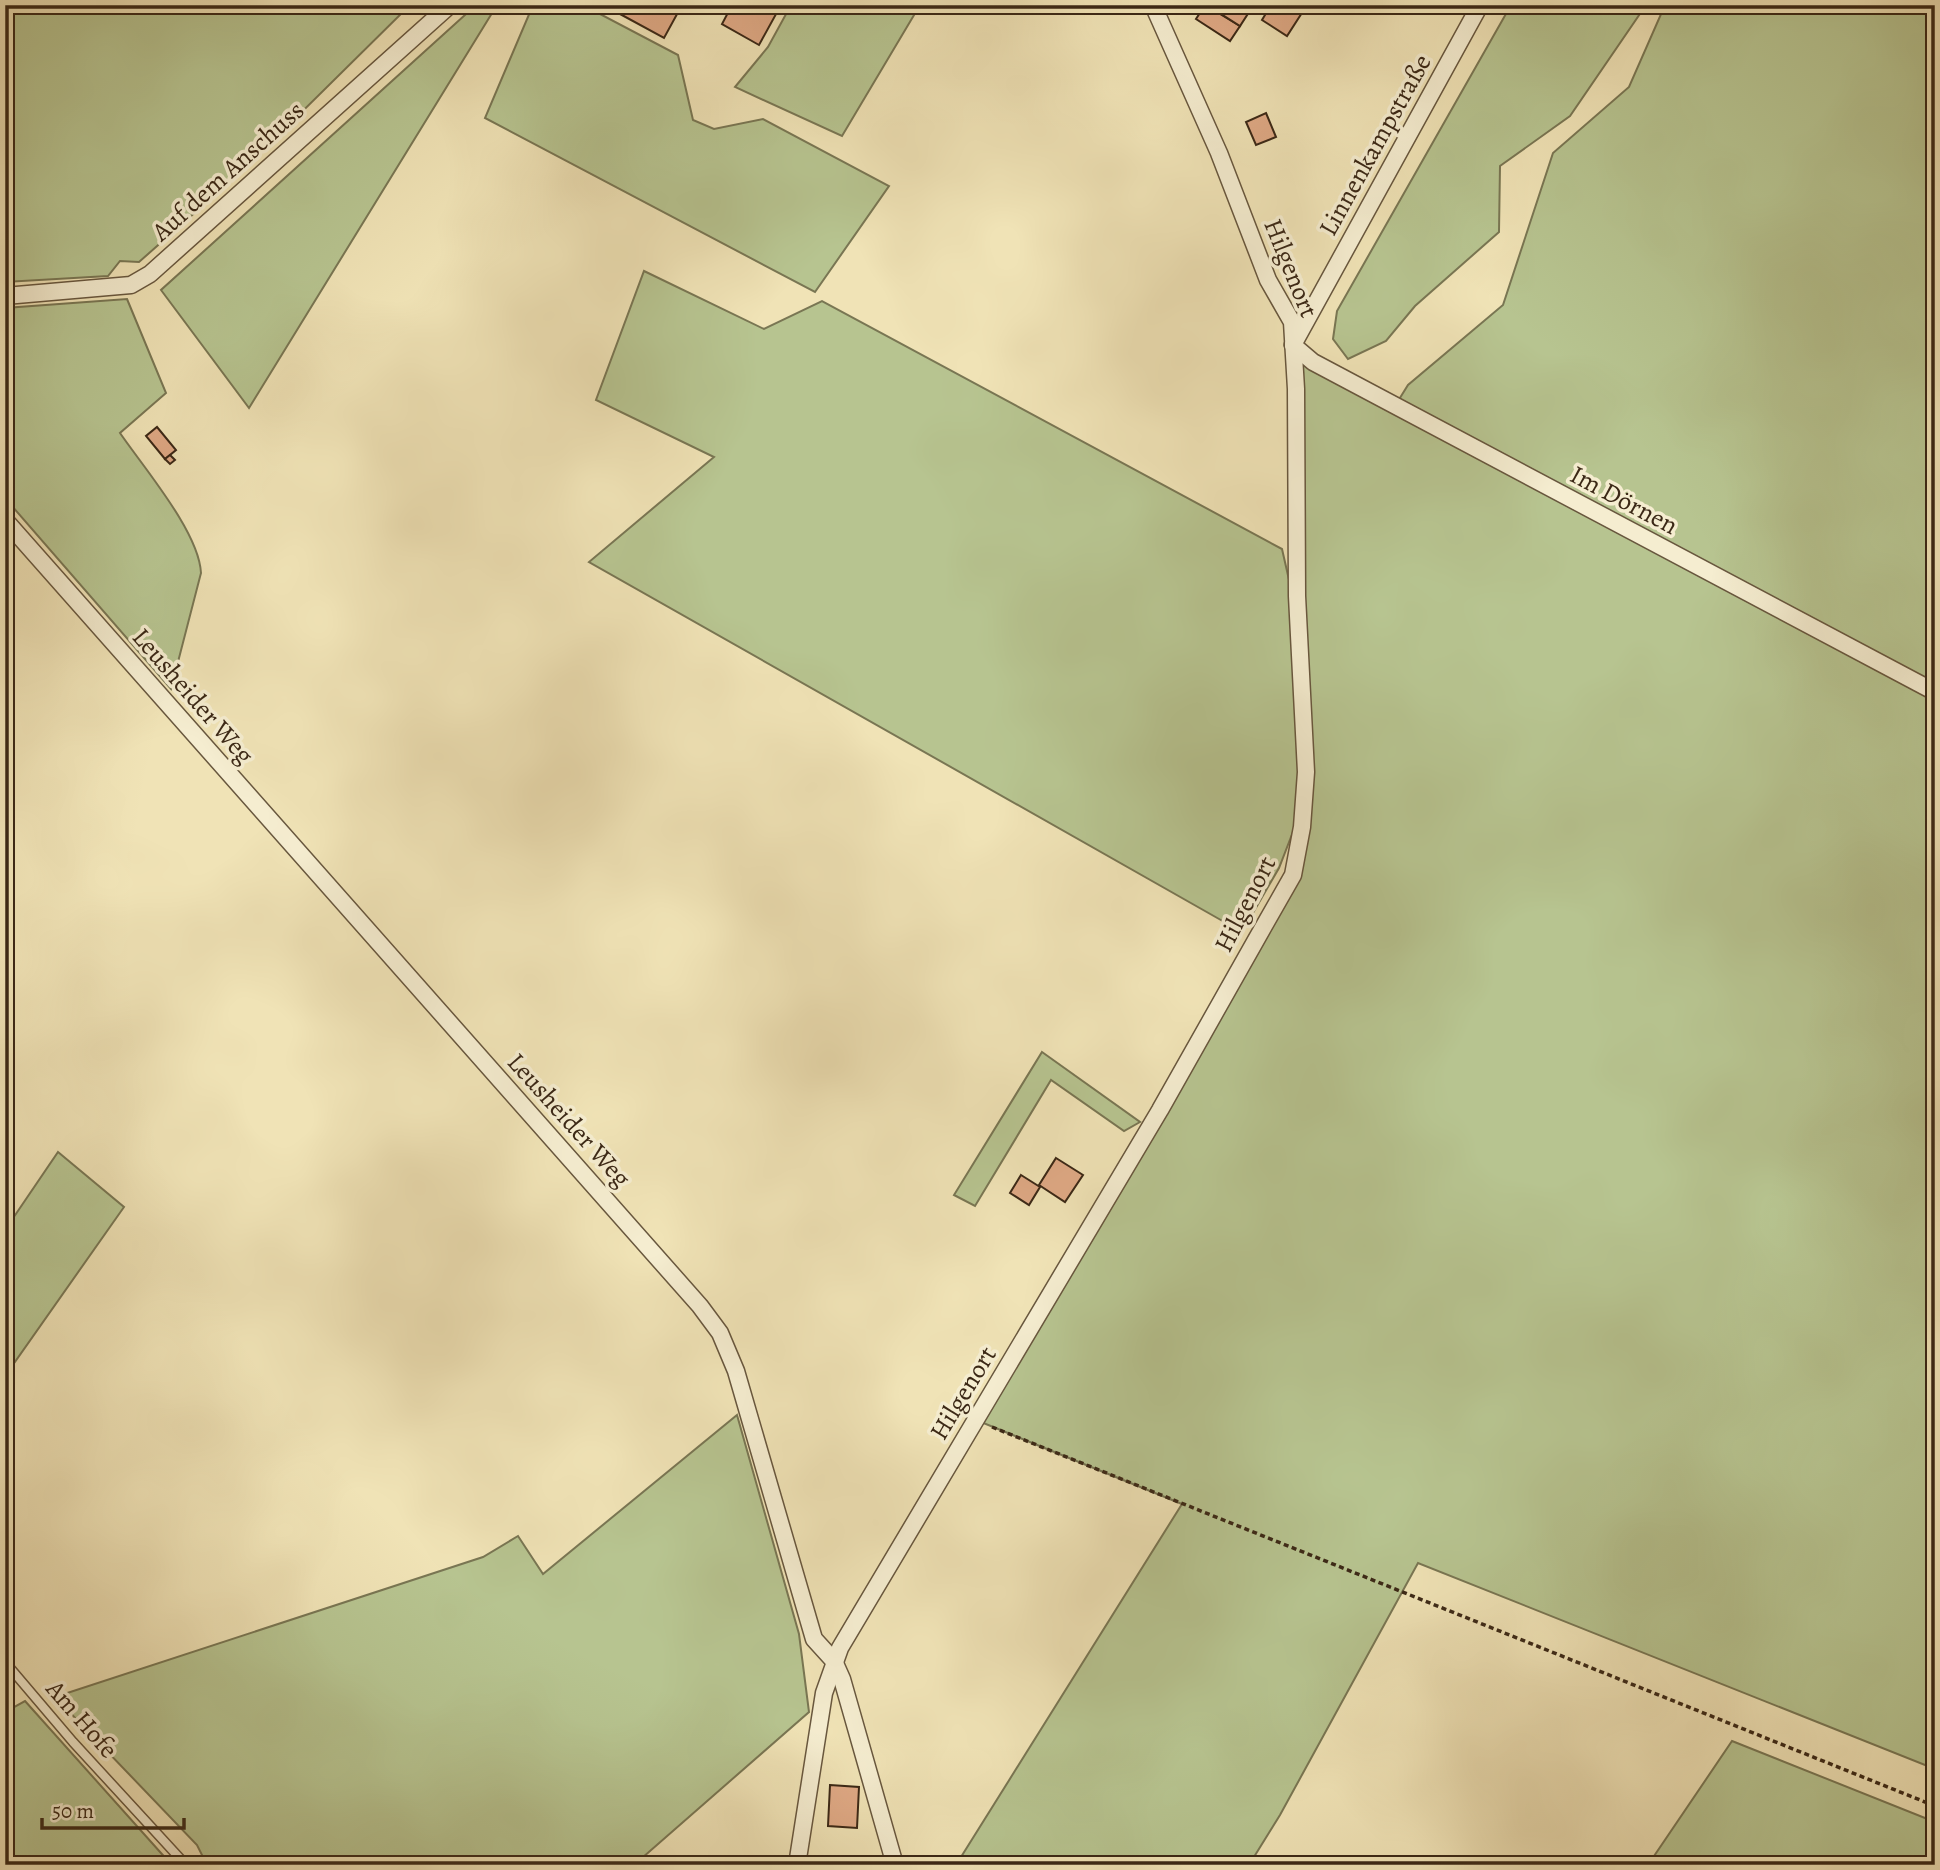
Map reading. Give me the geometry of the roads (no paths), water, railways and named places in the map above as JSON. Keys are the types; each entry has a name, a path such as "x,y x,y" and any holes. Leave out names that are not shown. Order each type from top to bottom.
{"street":[{"name":"Auf dem Anschuss","path":"5,296 131,285 150,274 450,5"},
{"name":"Hilgenort","path":"797,1865 824,1693 834,1661 1160,1110 1293,875 1302,827 1306,772 1297,596 1292,322 1268,280 1219,153 1153,5"},
{"name":"Linnenkampstraße","path":"1293,345 1480,5"},
{"name":"Im Dörnen","path":"1293,345 1313,362 1935,692"},
{"name":"Leusheider Weg","path":"5,520 700,1306 720,1333 736,1371 814,1639 834,1661 842,1679 895,1865"}],"lane":[{"name":"Am Hofe","path":"5,1662 73,1742 186,1865"}]}
